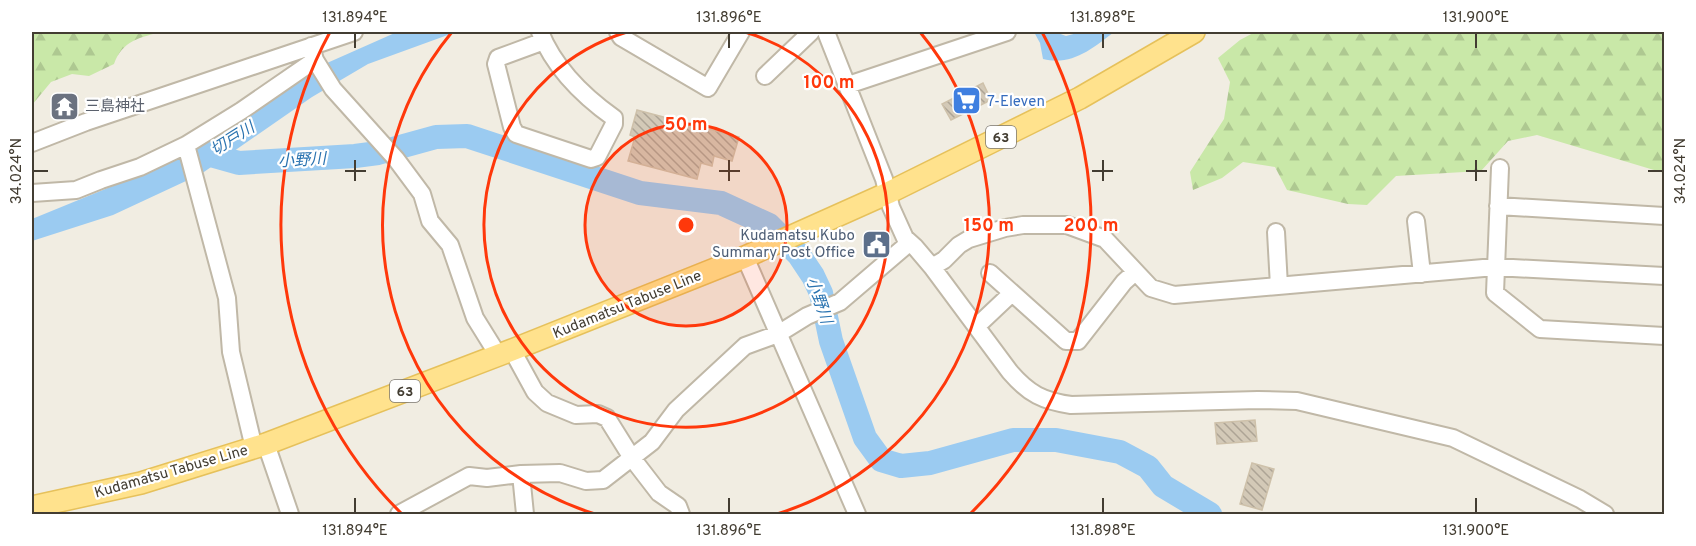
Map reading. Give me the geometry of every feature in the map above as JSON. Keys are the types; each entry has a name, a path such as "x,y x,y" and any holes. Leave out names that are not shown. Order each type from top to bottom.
{"main road":[{"name":"Kudamatsu Tabuse Line","path":"32,507 141,483 260,446 505,353 744,257 888,193 1080,98 1194,32"}],"street":[{"path":"32,193 76,190 140,167 186,145 241,111 315,57 354,32"},
{"path":"618,32 621,37 708,88 741,32"},
{"path":"765,76 811,32"},
{"path":"826,32 888,193 891,207 905,238 932,267 1024,388 1051,402 1071,405 1297,401 1453,438 1580,499 1605,514"},
{"path":"848,86 1006,32"},
{"path":"542,36 561,69 595,105 614,118 614,124 597,158 591,159 516,134 512,126 496,64 498,58 542,36"},
{"path":"315,57 333,89 396,159 422,194 430,221 450,245 476,318 535,392 547,403 576,415 598,414 607,418 632,458 659,493 678,506 681,514"},
{"path":"32,143 86,122 315,57"},
{"path":"186,145 227,297 231,352 260,446 290,514"},
{"path":"1500,168 1495,293 1540,329 1665,336"},
{"path":"1498,206 1665,216"},
{"path":"1416,221 1422,274"},
{"path":"932,267 944,261 959,245 969,239 1023,225 1067,225 1105,239 1134,273 1151,288 1174,296 1495,267 1665,276"},
{"path":"1276,232 1279,286"},
{"path":"399,514 469,476 488,478 560,473 586,481 603,480 652,442 676,410 746,346 778,334 840,302 909,243"},
{"path":"744,257 857,514"},
{"path":"990,273 1066,341 1078,342 1124,282 1134,273"},
{"path":"977,326 1012,293"},
{"path":"521,474 525,514"}],"green space":[{"path":"32,32 162,32 133,41 117,56 114,64 89,76 72,74 51,82 32,105"},
{"path":"1255,32 1664,32 1664,173 1537,135 1508,141 1481,171 1396,176 1367,205 1348,204 1287,190 1275,167 1243,162 1222,178 1193,190 1190,172 1224,119 1230,82 1218,58 1240,40"}],"water":[{"name":"切戸川","path":"397,32 456,32 368,64 312,97 201,174 113,215 32,241 32,219 120,183 199,146 309,71"},
{"path":"1034,32 1055,32 1066,36 1081,32 1114,32 1081,54 1053,61 1043,59 1040,43"}],"building":[{"path":"983,83 991,100 951,120 942,104"},
{"path":"637,110 739,137 732,161 714,156 712,166 701,163 697,179 628,161 635,137 630,135"},
{"path":"1255,420 1257,441 1217,444 1215,423"},
{"path":"1252,463 1274,469 1262,510 1240,504"}],"waterway":[{"name":"小野川","path":"207,154 239,163 355,156 378,153 436,137 467,136 640,193 721,203 769,225 799,255 813,276 821,293 831,341 865,438 881,460 901,466 930,463 1013,440 1056,440 1120,452 1148,467 1163,486 1210,514"}],"place":[{"name":"7-Eleven","path":"966,101"},
{"name":"三島神社","path":"64,106"},
{"name":"Kudamatsu Kubo Summary Post Office","path":"876,244"}]}
